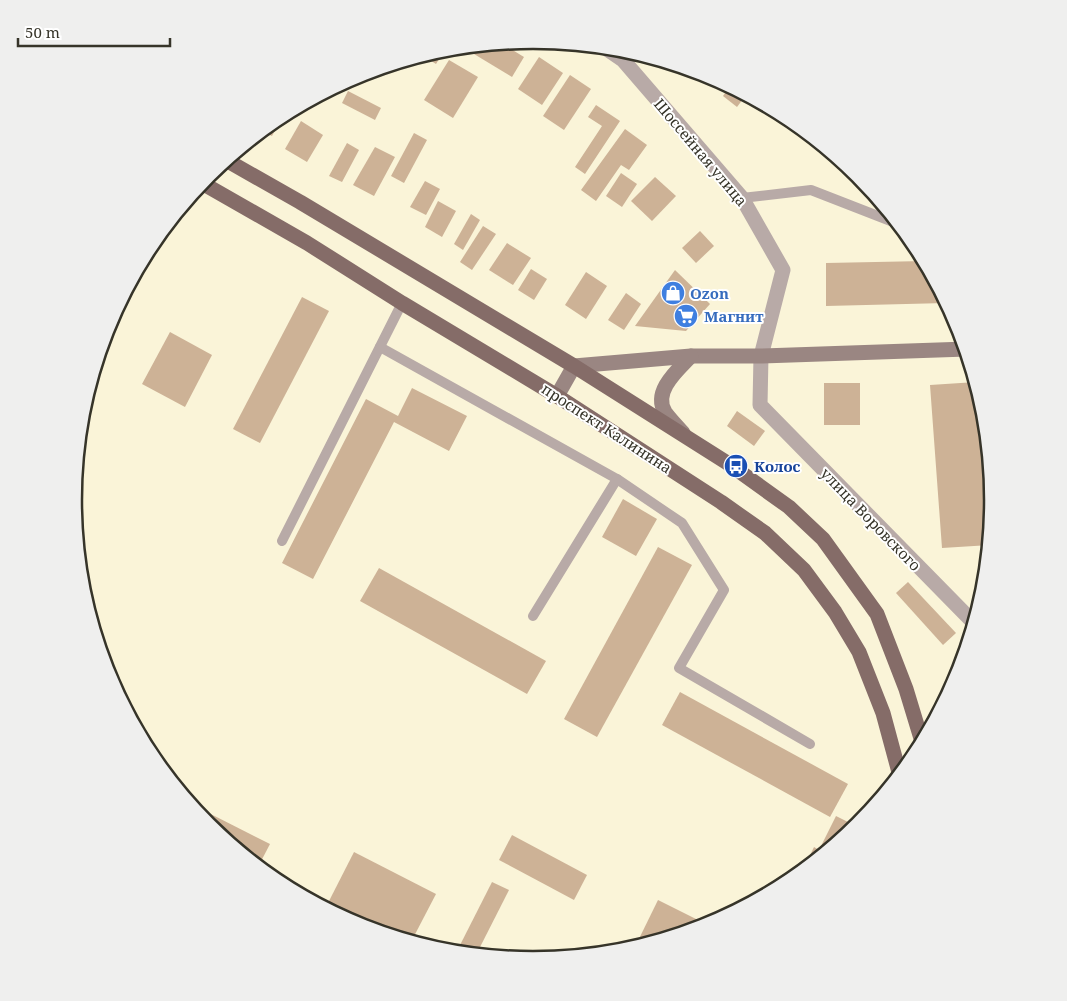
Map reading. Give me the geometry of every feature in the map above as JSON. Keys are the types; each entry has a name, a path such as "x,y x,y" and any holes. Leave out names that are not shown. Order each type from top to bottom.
{"main road":[{"path":"233,164 574,366 729,464 789,507 823,539 877,614 906,688 919,735"},
{"name":"проспект Калинина","path":"209,187 308,243 402,303 557,396 722,502 758,528 804,570 835,612 859,652 883,713 898,768"},
{"path":"574,366 692,356 761,356 959,349"},
{"path":"685,436 664,410 662,394 669,380 692,356"},
{"path":"557,396 574,366"}],"street":[{"name":"Шоссейная улица","path":"618,56 623,60 742,198 783,270 761,356"},
{"name":"улица Воровского","path":"761,356 760,405 970,618"}],"lane":[{"path":"742,198 811,190 888,220"},
{"path":"282,541 402,303"},
{"path":"380,347 617,479 682,523 724,590 679,668 810,744"},
{"path":"534,616 617,479"}],"building":[{"path":"512,50 524,57 512,77 474,54"},
{"path":"539,57 563,73 542,105 518,89"},
{"path":"439,58 436,64 431,61"},
{"path":"449,60 478,77 453,118 424,100"},
{"path":"570,75 591,89 564,130 543,116"},
{"path":"348,91 381,108 375,120 342,103"},
{"path":"726,92 742,100 737,107 723,96"},
{"path":"596,105 620,121 585,174 575,167 602,126 588,117"},
{"path":"301,121 323,135 307,162 285,149"},
{"path":"625,129 647,145 629,170 621,165 596,201 581,190"},
{"path":"414,133 427,140 404,183 391,176"},
{"path":"347,143 359,150 342,182 329,176"},
{"path":"375,147 395,157 374,196 353,185"},
{"path":"621,173 637,184 622,207 606,196"},
{"path":"655,177 676,196 652,221 631,201"},
{"path":"425,181 440,189 426,215 410,207"},
{"path":"438,201 456,211 442,237 425,227"},
{"path":"471,214 480,220 463,250 454,244"},
{"path":"483,226 496,234 472,270 460,262"},
{"path":"700,231 714,246 696,263 682,248"},
{"path":"507,243 531,258 513,285 489,270"},
{"path":"916,261 940,303 826,306 826,263"},
{"path":"531,269 547,279 534,300 518,290"},
{"path":"675,270 710,304 686,331 635,326"},
{"path":"586,272 607,286 586,319 565,305"},
{"path":"626,293 641,304 624,330 608,320"},
{"path":"302,297 329,311 260,443 233,429"},
{"path":"170,332 212,355 185,407 142,384"},
{"path":"970,382 977,412 984,471 985,500 982,545 942,548 930,385"},
{"path":"824,383 860,383 860,425 824,425"},
{"path":"412,388 467,416 449,451 394,422 313,579 282,563 366,399 398,416"},
{"path":"737,411 765,431 754,446 727,426"},
{"path":"623,499 657,519 636,556 602,537"},
{"path":"658,547 692,565 597,737 564,719"},
{"path":"379,568 546,661 527,694 360,601"},
{"path":"908,582 956,633 943,645 896,593"},
{"path":"680,692 848,784 830,817 662,725"},
{"path":"207,812 270,844 261,861"},
{"path":"836,816 850,823 831,840 808,860 814,847 819,850"},
{"path":"512,835 587,875 574,900 499,860"},
{"path":"354,852 436,894 414,936 361,918 328,903"},
{"path":"492,882 509,890 479,948 460,946"},
{"path":"658,900 699,921 679,928 638,940"}],"place":[{"name":"Ozon","path":"673,293"},
{"name":"Магнит","path":"686,316"},
{"name":"Колос","path":"736,466"}]}
